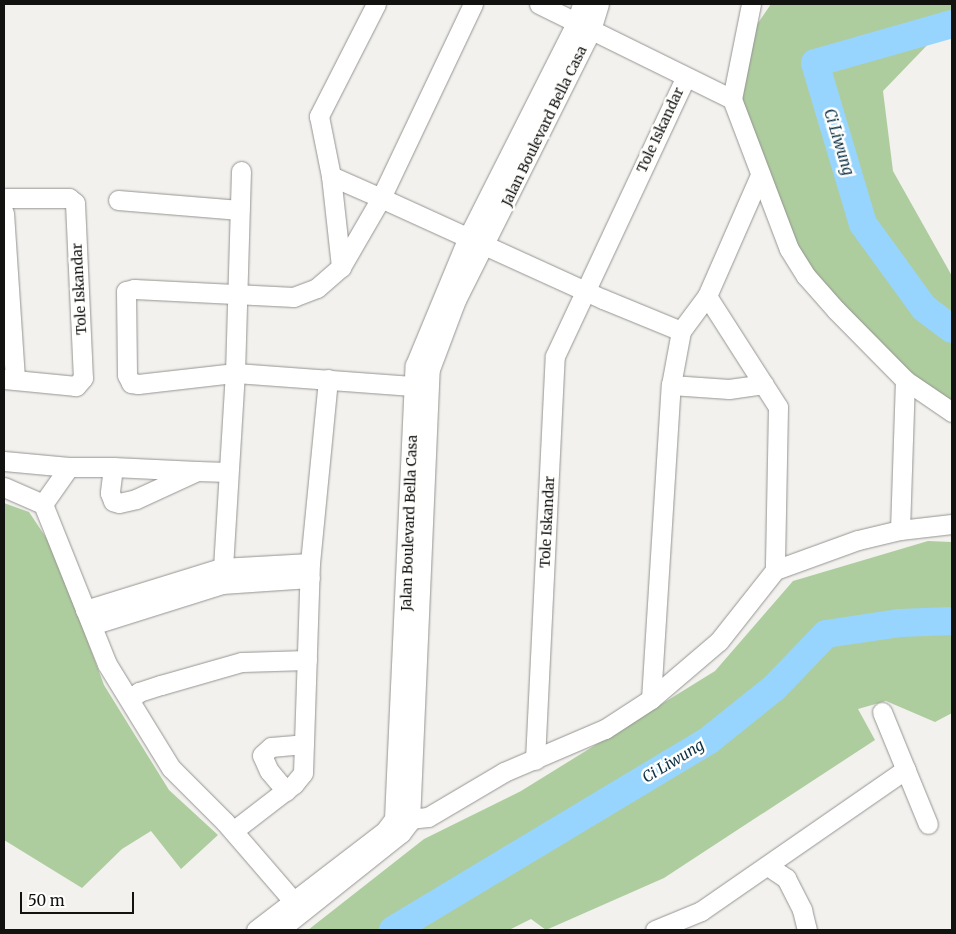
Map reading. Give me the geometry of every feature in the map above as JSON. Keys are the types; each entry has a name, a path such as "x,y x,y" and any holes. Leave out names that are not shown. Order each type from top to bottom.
{"street":[{"path":"341,267 331,176 319,116 376,4"},
{"path":"422,387 235,373 130,383 126,375 125,298 126,291 134,289 236,296 294,297 318,288 341,267 381,198 473,4"},
{"name":"Tole Iskandar","path":"539,4 684,78 732,99"},
{"name":"Jalan Boulevard Bella Casa","path":"582,4 583,27"},
{"name":"Jalan Boulevard Bella Casa","path":"402,820 422,387 415,365 583,27 599,4"},
{"path":"751,4 732,99 789,248 806,276 905,380 952,412"},
{"name":"Tole Iskandar","path":"535,760 555,356 684,78"},
{"path":"222,576 235,373 241,171"},
{"path":"651,699 671,385 681,331 707,296 760,175"},
{"path":"331,176 585,291 681,331"},
{"name":"Tole Iskandar","path":"4,202 7,198 69,198 75,203 82,382 76,386 9,379 4,213"},
{"path":"118,200 240,210"},
{"path":"707,296 774,397 780,419 774,570"},
{"path":"234,831 286,791 303,773 310,571 328,379"},
{"path":"900,530 905,380"},
{"path":"671,385 730,389 764,384"},
{"path":"4,461 69,468 113,467 228,472"},
{"path":"113,467 110,493 113,501 119,503 136,499 197,471"},
{"path":"43,504 69,468"},
{"path":"4,487 43,504 108,664 171,768 234,831 298,906"},
{"path":"256,930 298,906 401,833 402,820 428,817 504,772 605,729 651,699 719,641 774,570 833,548 900,530 952,524"},
{"path":"88,617 222,576 310,571"},
{"path":"130,700 140,692 242,662 307,660"},
{"path":"882,712 928,824"},
{"path":"286,791 268,770 262,755 271,747 304,744"},
{"path":"655,930 701,911 906,769"},
{"path":"768,866 786,878 802,910 807,930"},
{"path":"279,930 298,906"}],"green space":[{"path":"771,4 952,4 952,35 936,36 883,91 893,171 952,276 952,401 857,341 790,261 739,87 756,26"},
{"path":"4,503 29,512 53,548 104,685 169,790 218,835 181,869 151,831 122,849 82,888 4,840"},
{"path":"928,541 952,542 952,713 935,722 886,701 858,709 875,740 664,878 546,930 531,919 509,930 308,930 424,839 521,791 715,671 793,581"}],"waterway":[{"name":"Ci Liwung","path":"952,24 815,63 863,224 924,308 952,329"},
{"name":"Ci Liwung","path":"393,930 709,740 774,688 826,634 900,623 952,621"}]}
